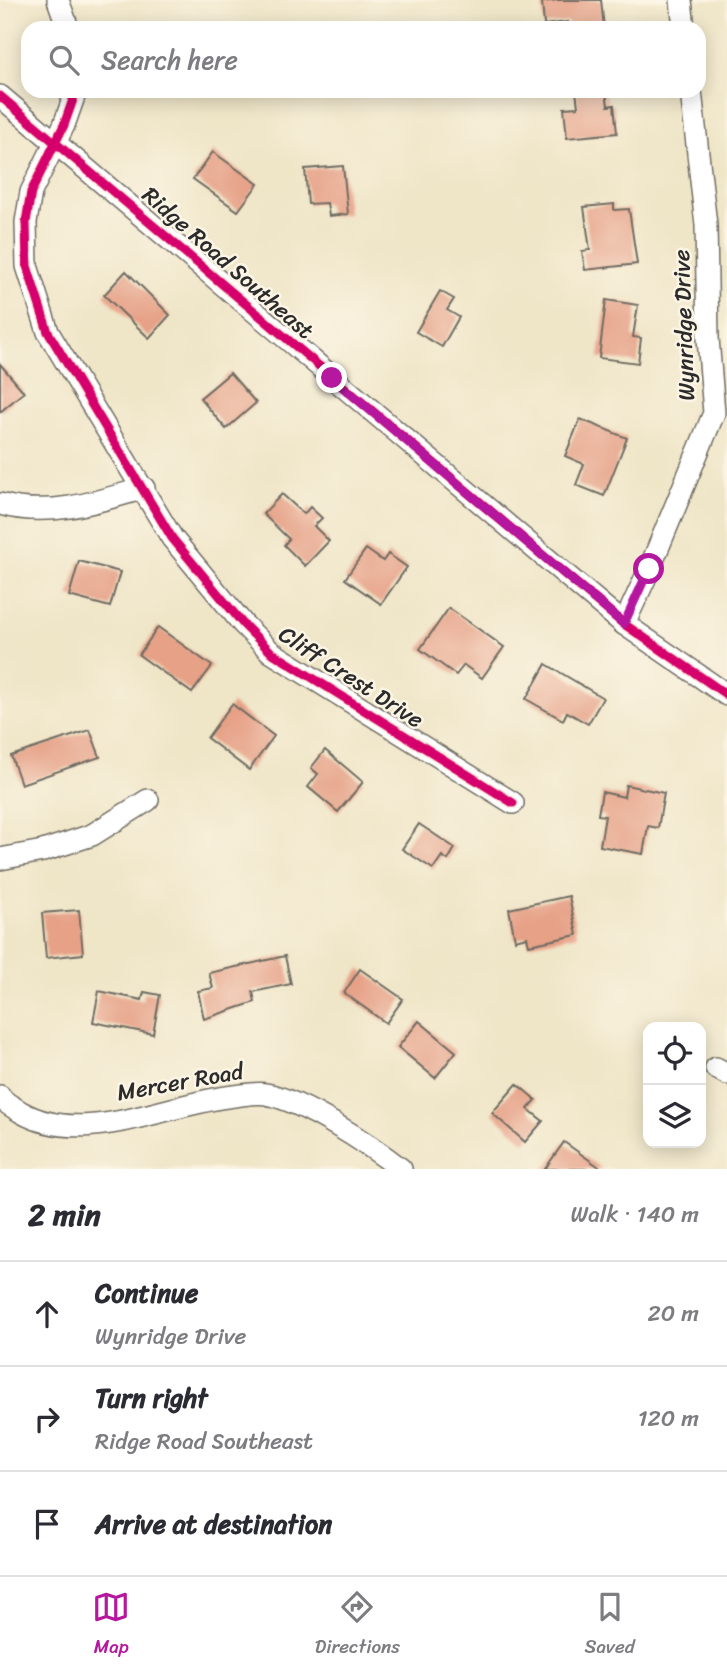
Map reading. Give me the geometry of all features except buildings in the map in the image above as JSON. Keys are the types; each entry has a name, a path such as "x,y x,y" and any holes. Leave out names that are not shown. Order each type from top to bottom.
{"street":[{"path":"58,0 66,21"},
{"path":"681,0 683,21"},
{"name":"Ridge Road Southeast","path":"0,96 624,624 727,695"},
{"name":"Cliff Crest Drive","path":"73,98 57,142 31,192 26,222 27,266 48,332 172,538 243,624 271,652 513,803"},
{"name":"Wynridge Drive","path":"624,624 641,590 714,412 708,338 706,225 692,98"},
{"path":"0,504 35,511 85,506 144,488"},
{"path":"0,859 43,851 92,835 148,800"},
{"name":"Mercer Road","path":"0,1096 38,1121 68,1127 133,1118 220,1098 264,1093 292,1102 377,1150 401,1169"}],"cycle path":[{"path":"0,96 624,624 727,695"},
{"path":"74,98 64,125 31,192 26,222 27,266 48,332 172,538 243,624 271,652 513,803"}],"route":[{"path":"332,378 624,624 649,569"}]}
